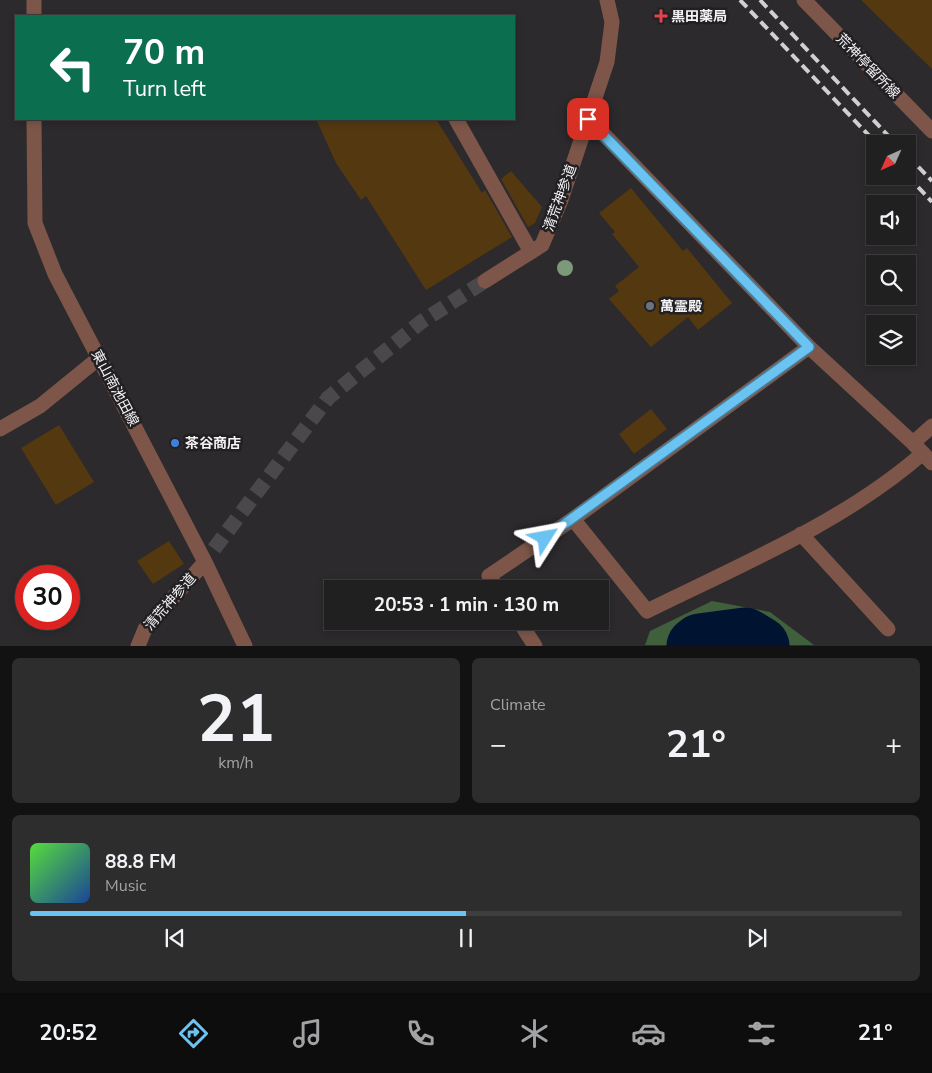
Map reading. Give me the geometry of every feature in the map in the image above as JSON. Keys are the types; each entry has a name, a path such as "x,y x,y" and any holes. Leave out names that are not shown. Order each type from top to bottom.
{"street":[{"path":"34,0 34,15"},
{"name":"清荒神参道","path":"486,281 542,245 561,200 606,62 612,22 606,0"},
{"name":"荒神停留所線","path":"804,0 932,131"},
{"path":"588,119 809,347 923,453"},
{"name":"東山南池田線","path":"34,120 34,223 55,274 205,562 244,646"},
{"path":"457,120 531,252"},
{"path":"492,580 489,576 573,519 809,347"},
{"path":"0,429 40,406 99,358"},
{"path":"573,519 647,611 801,534 897,475 923,453 932,426"},
{"path":"801,534 888,629"},
{"name":"清荒神参道","path":"138,646 145,629 205,562"},
{"path":"525,630 535,646"}],"green space":[{"path":"712,601 770,612 814,645 645,645 650,631"}],"building":[{"path":"861,0 932,0 932,69"},
{"path":"316,120 437,120 482,193 485,190 512,237 426,290 366,196 361,200 336,163"},
{"path":"511,171 542,207 535,223 528,227 501,179"},
{"path":"631,188 683,251 687,248 732,303 698,330 688,317 651,347 609,299 619,291 615,286 639,267 612,234 615,232 599,213"},
{"path":"651,409 667,429 634,454 619,434"},
{"path":"59,425 94,482 56,505 21,448"},
{"path":"169,541 184,564 153,584 137,561"}],"waterway":[{"path":"696,646 700,643 745,637 760,646"}],"tunnel":[{"path":"214,549 328,398 421,322 485,281"}],"railway":[{"path":"740,0 868,135"},
{"path":"760,0 888,135"},
{"path":"916,164 932,181"},
{"path":"916,185 932,202"}],"place":[{"name":"黒田薬局","path":"661,16"},
{"name":"萬霊殿","path":"650,306"},
{"name":"茶谷商店","path":"175,443"}],"route":[{"path":"545,538 809,347 588,119"}]}
